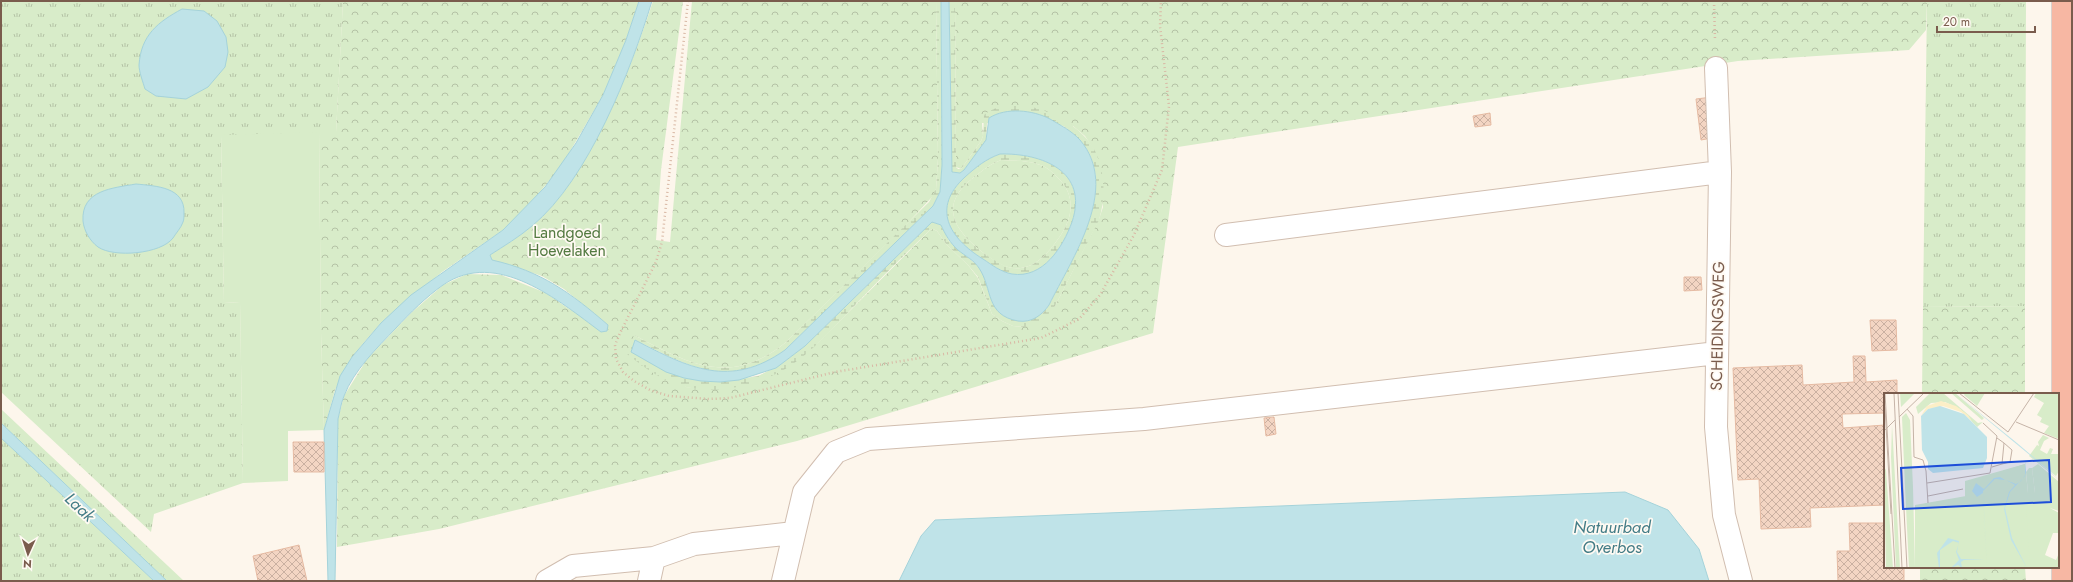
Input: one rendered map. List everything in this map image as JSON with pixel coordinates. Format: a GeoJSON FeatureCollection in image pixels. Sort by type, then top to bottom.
{"type":"FeatureCollection","features":[{"type":"Feature","properties":{"kind":"highway"},"geometry":{"type":"LineString","coordinates":[[2063,1],[2063,581]]}},
{"type":"Feature","properties":{"kind":"lane","name":"SCHEIDINGSWEG"},"geometry":{"type":"LineString","coordinates":[[1716,68],[1720,172],[1716,428],[1724,515],[1741,581]]}},
{"type":"Feature","properties":{"kind":"lane"},"geometry":{"type":"LineString","coordinates":[[1226,235],[1720,172]]}},
{"type":"Feature","properties":{"kind":"lane"},"geometry":{"type":"LineString","coordinates":[[784,581],[804,492],[836,452],[868,439],[1144,419],[1717,353]]}},
{"type":"Feature","properties":{"kind":"lane"},"geometry":{"type":"LineString","coordinates":[[547,581],[573,566],[654,558],[694,544],[794,532]]}},
{"type":"Feature","properties":{"kind":"lane"},"geometry":{"type":"LineString","coordinates":[[649,581],[654,558]]}},
{"type":"Feature","properties":{"kind":"path"},"geometry":{"type":"LineString","coordinates":[[688,1],[662,242],[656,262],[615,345],[616,359],[623,372],[634,381],[650,390],[669,396],[709,399],[730,398],[842,371],[1041,338],[1079,319],[1100,295],[1134,235],[1162,170],[1169,106],[1160,26],[1161,1]]}},
{"type":"Feature","properties":{"kind":"path"},"geometry":{"type":"LineString","coordinates":[[1714,1],[1716,68]]}},
{"type":"Feature","properties":{"kind":"green space"},"geometry":{"type":"Polygon","coordinates":[[[1,1],[343,1],[336,133],[221,136],[224,302],[240,303],[243,483],[154,514],[151,532],[1,392],[1,1]]]}},
{"type":"Feature","properties":{"kind":"green space"},"geometry":{"type":"Polygon","coordinates":[[[343,1],[639,1],[626,40],[603,95],[562,165],[526,209],[503,230],[442,272],[381,323],[352,357],[335,390],[324,430],[321,333],[319,132],[336,132],[343,1]]]}},
{"type":"Feature","properties":{"kind":"green space","name":"Landgoed Hoevelaken"},"geometry":{"type":"Polygon","coordinates":[[[653,1],[683,1],[661,170],[656,240],[670,242],[692,1],[936,1],[938,159],[936,189],[933,196],[905,226],[785,343],[765,356],[746,364],[728,367],[710,366],[691,362],[673,355],[634,335],[686,387],[705,389],[743,385],[818,343],[930,230],[933,229],[937,231],[947,245],[968,265],[978,278],[992,314],[1002,321],[1013,326],[1024,327],[1055,306],[1099,219],[1103,207],[1094,150],[1085,136],[1073,126],[982,123],[983,136],[981,141],[961,169],[956,167],[955,1],[1927,1],[1926,30],[1909,50],[1738,61],[1178,147],[1153,333],[797,441],[439,529],[337,547],[338,419],[344,396],[367,359],[411,313],[443,285],[467,274],[501,275],[546,293],[569,309],[608,325],[564,289],[542,276],[492,260],[490,255],[517,238],[532,226],[552,206],[571,181],[589,153],[620,90],[653,1]]]}},
{"type":"Feature","properties":{"kind":"green space"},"geometry":{"type":"Polygon","coordinates":[[[936,1],[941,1],[942,165],[940,192],[933,206],[785,350],[765,362],[746,369],[728,371],[710,370],[692,366],[674,359],[636,340],[684,378],[720,382],[758,376],[776,368],[805,346],[932,222],[941,225],[949,241],[978,266],[983,274],[992,302],[997,310],[1042,314],[1049,305],[1081,242],[1090,218],[1095,195],[1095,173],[1088,152],[1073,134],[1057,122],[1042,117],[987,123],[986,140],[964,170],[960,173],[952,172],[949,1],[955,1],[956,167],[961,169],[981,141],[983,136],[984,115],[997,108],[1012,105],[1029,106],[1061,118],[1087,139],[1095,151],[1101,167],[1103,176],[1103,202],[1099,220],[1055,306],[1046,317],[1035,324],[1024,327],[1013,326],[992,314],[978,277],[947,245],[937,231],[933,229],[930,230],[903,256],[809,351],[800,359],[777,374],[746,385],[714,390],[698,389],[682,386],[668,381],[627,354],[634,335],[673,355],[691,362],[710,366],[728,367],[746,364],[765,356],[785,343],[929,202],[936,189],[938,159],[936,1]]]}},
{"type":"Feature","properties":{"kind":"green space"},"geometry":{"type":"Polygon","coordinates":[[[1927,1],[2026,1],[2025,306],[1923,307],[1927,1]]]}},
{"type":"Feature","properties":{"kind":"green space"},"geometry":{"type":"Polygon","coordinates":[[[319,132],[321,333],[324,430],[288,431],[288,481],[243,483],[240,303],[224,302],[221,135],[319,132]]]}},
{"type":"Feature","properties":{"kind":"green space"},"geometry":{"type":"Polygon","coordinates":[[[1000,154],[1016,155],[1031,157],[1046,162],[1058,168],[1068,178],[1074,190],[1076,204],[1068,232],[1057,251],[1050,259],[1033,272],[1012,274],[997,268],[971,251],[961,242],[953,232],[948,222],[947,211],[949,200],[955,189],[973,170],[1000,154]],[[1001,160],[973,178],[962,188],[955,198],[953,208],[954,218],[965,236],[985,254],[1011,268],[1027,267],[1042,258],[1058,239],[1070,215],[1070,199],[1068,191],[1063,184],[1046,167],[1028,162],[1001,160]]]}},
{"type":"Feature","properties":{"kind":"green space"},"geometry":{"type":"Polygon","coordinates":[[[1001,160],[1028,162],[1046,167],[1063,184],[1068,191],[1070,199],[1070,215],[1058,239],[1042,258],[1027,267],[1006,267],[985,254],[965,236],[954,218],[953,208],[955,198],[962,188],[983,170],[1001,160]]]}},
{"type":"Feature","properties":{"kind":"green space"},"geometry":{"type":"Polygon","coordinates":[[[2025,306],[2025,393],[1922,393],[1923,307],[2025,306]]]}},
{"type":"Feature","properties":{"kind":"green space"},"geometry":{"type":"Polygon","coordinates":[[[1,409],[184,581],[167,581],[1,423],[1,409]]]}},
{"type":"Feature","properties":{"kind":"green space"},"geometry":{"type":"Polygon","coordinates":[[[1,438],[154,581],[1,581],[1,438]]]}},
{"type":"Feature","properties":{"kind":"green space"},"geometry":{"type":"Polygon","coordinates":[[[1920,568],[2025,568],[2026,581],[1920,581],[1920,568]]]}},
{"type":"Feature","properties":{"kind":"water"},"geometry":{"type":"Polygon","coordinates":[[[639,1],[652,1],[632,59],[606,122],[572,181],[553,206],[532,226],[490,255],[492,260],[526,270],[568,293],[608,325],[607,331],[601,332],[547,294],[506,275],[485,272],[464,275],[443,285],[424,300],[381,343],[360,368],[348,386],[343,399],[338,419],[335,581],[328,581],[324,430],[340,376],[352,357],[381,323],[411,295],[503,230],[545,187],[576,143],[603,95],[626,40],[639,1]]]}},
{"type":"Feature","properties":{"kind":"water"},"geometry":{"type":"Polygon","coordinates":[[[941,1],[949,1],[952,172],[960,173],[964,170],[986,140],[989,118],[1003,112],[1011,111],[1028,112],[1043,116],[1062,126],[1080,140],[1091,159],[1096,179],[1094,201],[1088,223],[1080,245],[1049,305],[1036,318],[1028,321],[1018,321],[1007,318],[1000,313],[991,300],[983,276],[977,265],[958,250],[946,235],[941,225],[932,222],[805,346],[776,368],[739,380],[720,382],[701,381],[684,378],[666,372],[631,352],[635,340],[673,359],[692,366],[710,370],[728,371],[746,369],[765,362],[785,350],[933,206],[940,192],[942,165],[941,1]],[[1000,154],[973,170],[955,189],[949,200],[947,211],[948,222],[953,232],[971,251],[1004,272],[1023,274],[1033,272],[1042,266],[1057,251],[1068,232],[1076,204],[1074,190],[1068,178],[1058,168],[1031,157],[1000,154]]]}},
{"type":"Feature","properties":{"kind":"water"},"geometry":{"type":"Polygon","coordinates":[[[182,9],[204,11],[217,21],[226,37],[228,52],[225,67],[208,87],[186,99],[156,96],[145,89],[139,68],[140,55],[143,45],[152,31],[165,19],[182,9]]]}},
{"type":"Feature","properties":{"kind":"water"},"geometry":{"type":"Polygon","coordinates":[[[136,184],[160,187],[175,193],[183,204],[184,220],[181,226],[173,238],[167,243],[148,251],[126,253],[105,250],[98,247],[88,236],[83,221],[87,203],[100,192],[136,184]]]}},
{"type":"Feature","properties":{"kind":"water","name":"Laak"},"geometry":{"type":"Polygon","coordinates":[[[1,423],[167,581],[154,581],[1,438],[1,423]]]}},
{"type":"Feature","properties":{"kind":"water","name":"Natuurbad Overbos"},"geometry":{"type":"Polygon","coordinates":[[[1625,492],[1668,510],[1699,549],[1709,581],[899,581],[921,536],[935,520],[1625,492]]]}},
{"type":"Feature","properties":{"kind":"building"},"geometry":{"type":"Polygon","coordinates":[[[1712,97],[1717,137],[1701,140],[1696,99],[1712,97]]]}},
{"type":"Feature","properties":{"kind":"building"},"geometry":{"type":"Polygon","coordinates":[[[1490,113],[1491,125],[1475,127],[1473,116],[1490,113]]]}},
{"type":"Feature","properties":{"kind":"building"},"geometry":{"type":"Polygon","coordinates":[[[1684,277],[1701,277],[1702,290],[1684,291],[1684,277]]]}},
{"type":"Feature","properties":{"kind":"building"},"geometry":{"type":"Polygon","coordinates":[[[1870,320],[1896,320],[1897,350],[1872,351],[1870,320]]]}},
{"type":"Feature","properties":{"kind":"building"},"geometry":{"type":"Polygon","coordinates":[[[1853,356],[1865,356],[1866,382],[1897,380],[1897,393],[1884,393],[1884,413],[1842,414],[1843,428],[1884,425],[1884,505],[1810,508],[1811,527],[1761,529],[1759,479],[1738,480],[1733,368],[1802,365],[1803,385],[1854,382],[1853,356]]]}},
{"type":"Feature","properties":{"kind":"building"},"geometry":{"type":"Polygon","coordinates":[[[1274,417],[1276,434],[1266,436],[1264,418],[1274,417]]]}},
{"type":"Feature","properties":{"kind":"building"},"geometry":{"type":"Polygon","coordinates":[[[293,442],[324,442],[324,472],[294,472],[293,442]]]}},
{"type":"Feature","properties":{"kind":"building"},"geometry":{"type":"Polygon","coordinates":[[[1849,523],[1884,523],[1884,568],[1904,568],[1904,581],[1838,581],[1837,551],[1850,551],[1849,523]]]}},
{"type":"Feature","properties":{"kind":"building"},"geometry":{"type":"Polygon","coordinates":[[[299,545],[307,581],[258,581],[253,556],[299,545]]]}}]}
